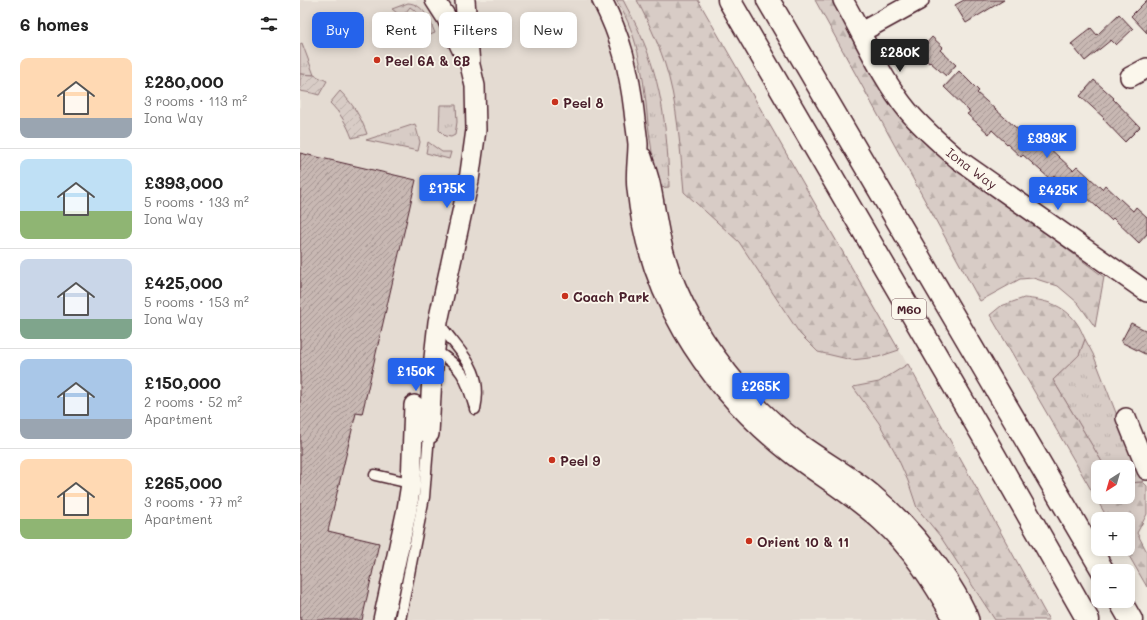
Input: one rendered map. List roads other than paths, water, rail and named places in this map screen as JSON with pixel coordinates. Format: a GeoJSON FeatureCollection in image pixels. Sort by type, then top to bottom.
{"type":"FeatureCollection","features":[{"type":"Feature","properties":{"kind":"highway","name":"M60"},"geometry":{"type":"LineString","coordinates":[[729,0],[989,446],[1086,616]]}},
{"type":"Feature","properties":{"kind":"highway","name":"M60"},"geometry":{"type":"LineString","coordinates":[[768,0],[1099,564]]}},
{"type":"Feature","properties":{"kind":"highway"},"geometry":{"type":"LineString","coordinates":[[1124,608],[1131,620]]}},
{"type":"Feature","properties":{"kind":"street"},"geometry":{"type":"LineString","coordinates":[[435,0],[446,17],[470,65]]}},
{"type":"Feature","properties":{"kind":"street"},"geometry":{"type":"LineString","coordinates":[[429,434],[438,322],[473,158],[477,121],[475,86],[470,65],[465,0]]}},
{"type":"Feature","properties":{"kind":"street"},"geometry":{"type":"LineString","coordinates":[[602,0],[614,22],[623,49],[631,90],[638,143],[650,184],[662,248],[671,276],[696,326],[718,359],[742,390],[780,428],[871,493],[911,531],[949,582],[969,620]]}},
{"type":"Feature","properties":{"kind":"street","name":"Iona Way"},"geometry":{"type":"LineString","coordinates":[[843,0],[884,77],[908,111],[932,136],[959,160],[1147,292]]}},
{"type":"Feature","properties":{"kind":"street"},"geometry":{"type":"LineString","coordinates":[[861,32],[919,0]]}},
{"type":"Feature","properties":{"kind":"street"},"geometry":{"type":"LineString","coordinates":[[1130,77],[1147,68]]}},
{"type":"Feature","properties":{"kind":"street"},"geometry":{"type":"LineString","coordinates":[[638,143],[636,186],[642,225],[649,253],[670,307],[683,332],[698,355],[733,399],[756,424],[793,455],[861,504],[899,539],[917,560],[954,620]]}},
{"type":"Feature","properties":{"kind":"street"},"geometry":{"type":"LineString","coordinates":[[383,620],[404,523],[418,485],[414,405]]}},
{"type":"Feature","properties":{"kind":"street"},"geometry":{"type":"LineString","coordinates":[[1126,418],[1147,470]]}},
{"type":"Feature","properties":{"kind":"lane"},"geometry":{"type":"LineString","coordinates":[[435,351],[445,357],[460,370],[466,379],[475,409],[478,392],[472,367],[467,358],[438,322]]}},
{"type":"Feature","properties":{"kind":"lane"},"geometry":{"type":"LineString","coordinates":[[400,620],[418,485],[429,434]]}},
{"type":"Feature","properties":{"kind":"lane"},"geometry":{"type":"LineString","coordinates":[[374,475],[418,485]]}},
{"type":"Feature","properties":{"kind":"place","name":"Peel 6A & 6B"},"geometry":{"type":"Point","coordinates":[377,60]}},
{"type":"Feature","properties":{"kind":"place","name":"Peel 8"},"geometry":{"type":"Point","coordinates":[555,102]}},
{"type":"Feature","properties":{"kind":"place","name":"Coach Park"},"geometry":{"type":"Point","coordinates":[565,296]}},
{"type":"Feature","properties":{"kind":"place","name":"Peel 9"},"geometry":{"type":"Point","coordinates":[552,460]}},
{"type":"Feature","properties":{"kind":"place","name":"Orient 10 & 11"},"geometry":{"type":"Point","coordinates":[749,541]}}]}
